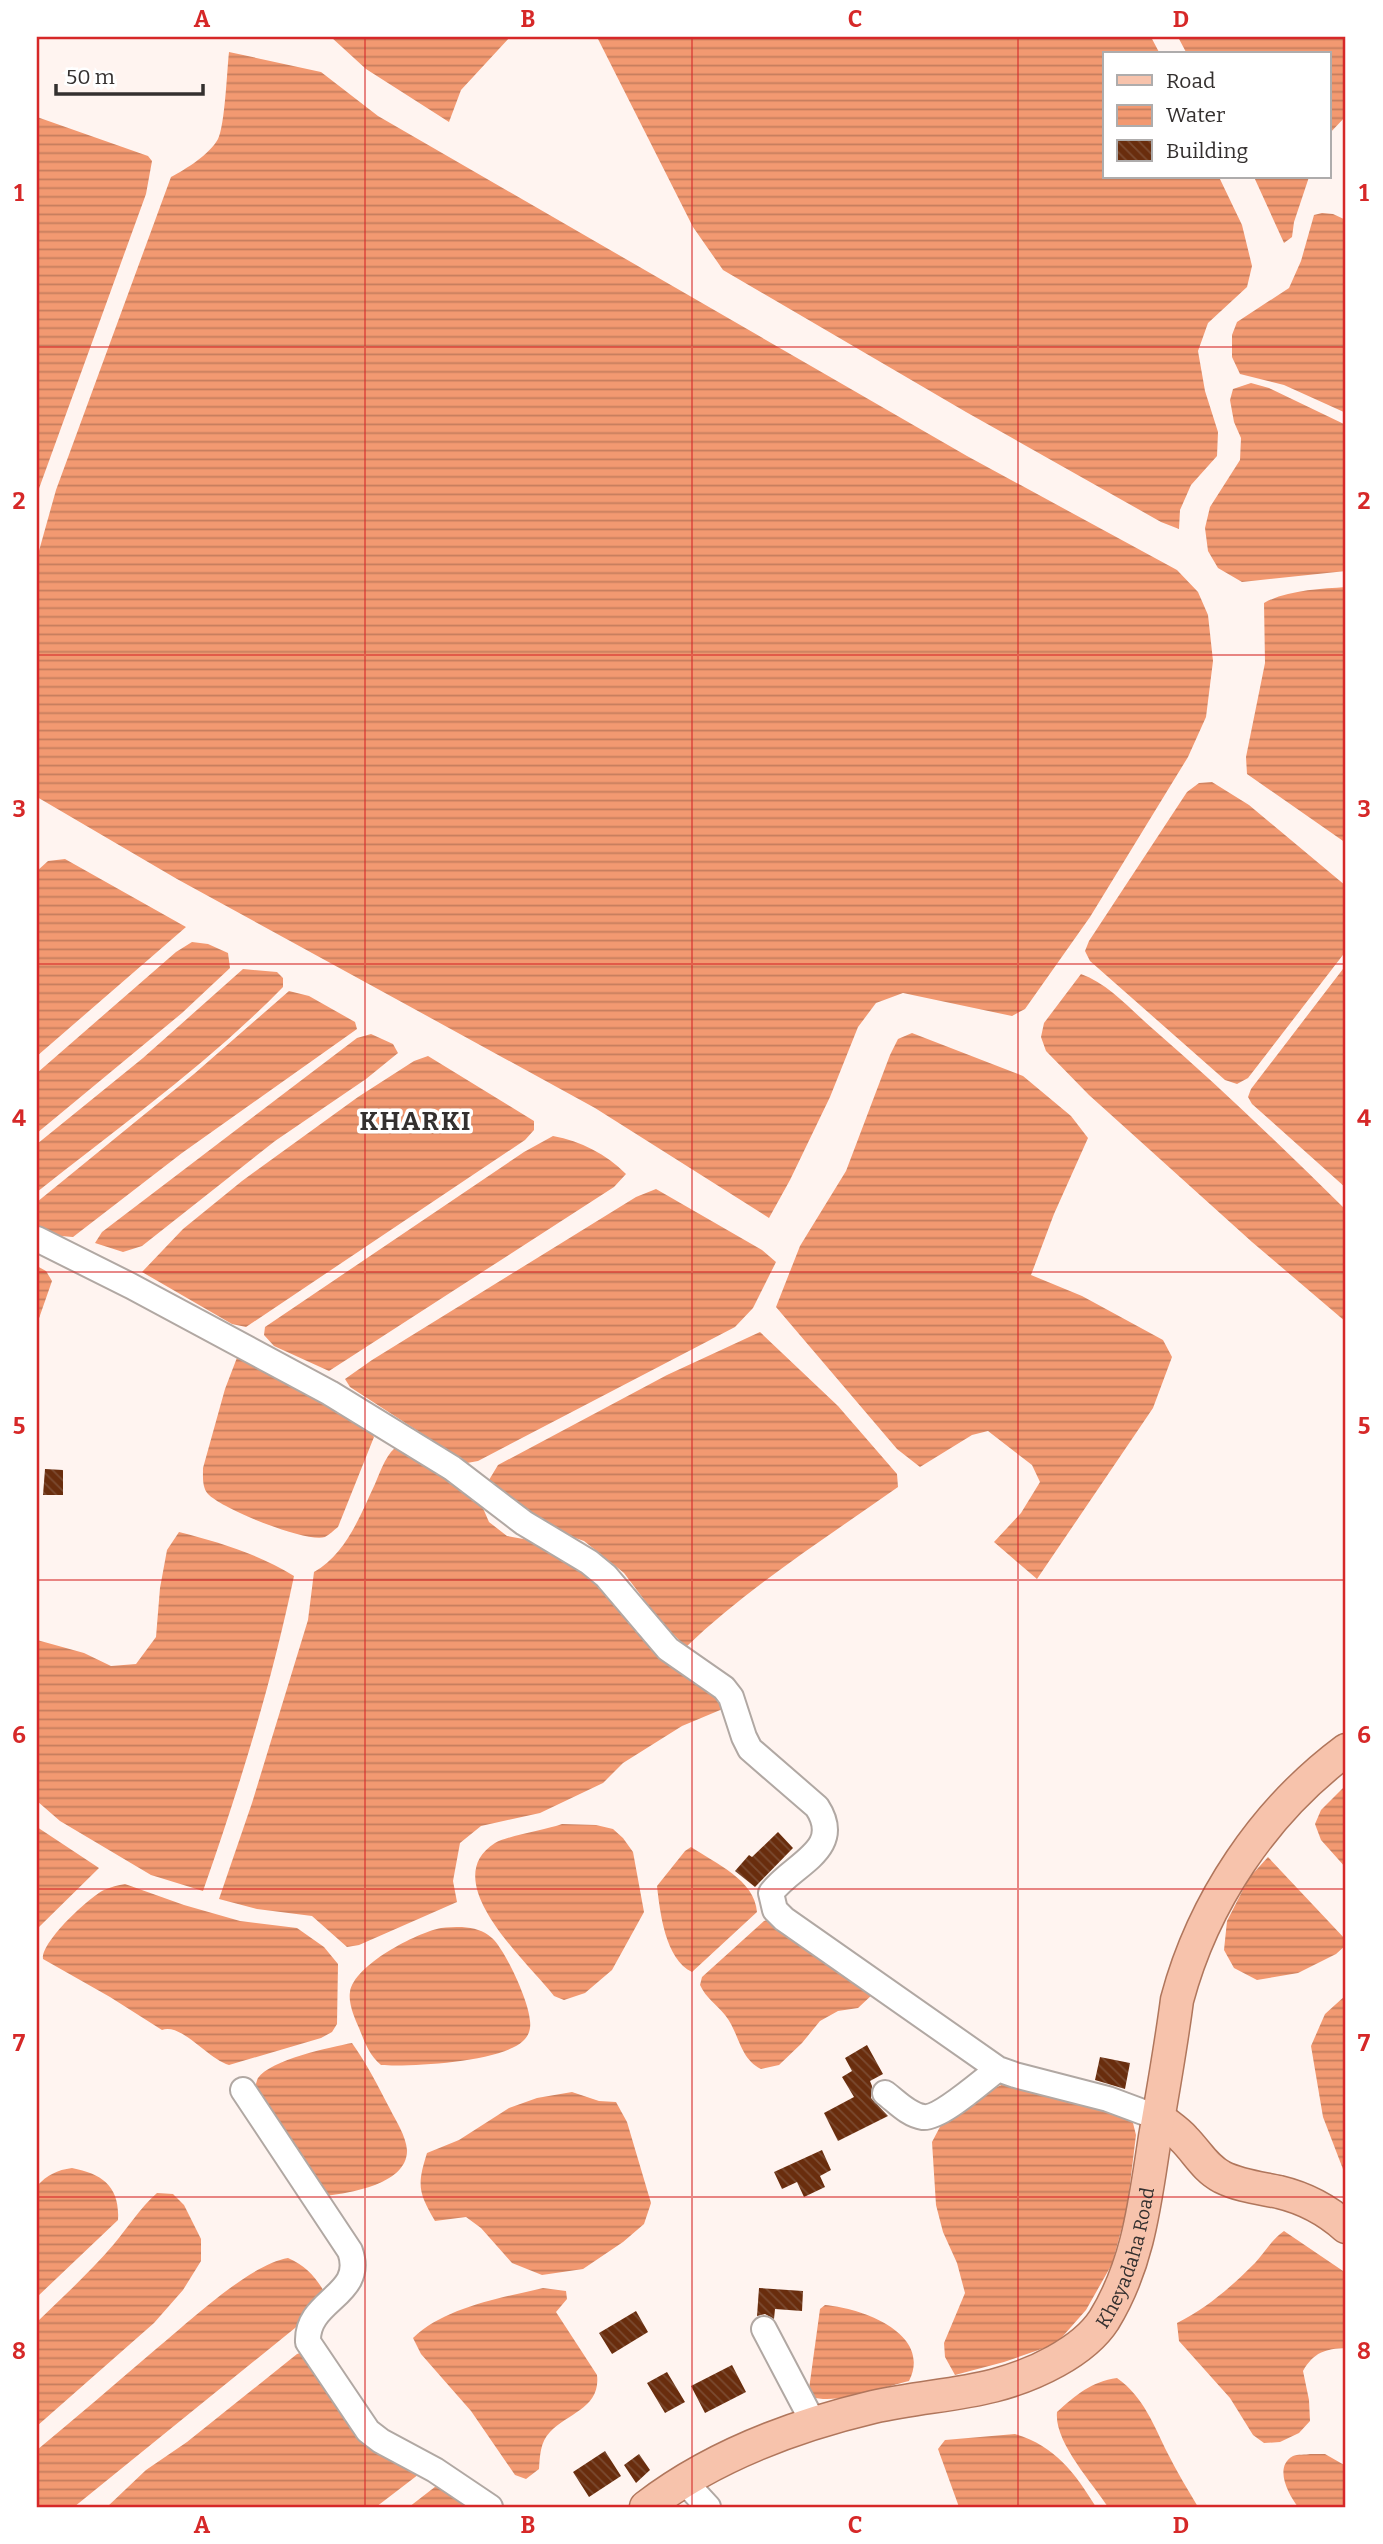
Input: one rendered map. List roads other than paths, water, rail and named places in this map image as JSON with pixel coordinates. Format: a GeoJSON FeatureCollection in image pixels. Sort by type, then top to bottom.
{"type":"FeatureCollection","features":[{"type":"Feature","properties":{"kind":"main road","name":"Kheyadaha Road"},"geometry":{"type":"LineString","coordinates":[[646,2507],[720,2461],[791,2431],[873,2407],[988,2389],[1033,2372],[1076,2349],[1104,2321],[1141,2231],[1177,2000],[1186,1965],[1211,1911],[1241,1859],[1284,1807],[1327,1764],[1346,1750]]}},
{"type":"Feature","properties":{"kind":"main road"},"geometry":{"type":"LineString","coordinates":[[1159,2118],[1184,2139],[1200,2161],[1220,2176],[1308,2202],[1346,2227]]}},
{"type":"Feature","properties":{"kind":"street"},"geometry":{"type":"LineString","coordinates":[[37,1239],[131,1286],[330,1393],[452,1468],[524,1523],[589,1562],[606,1576],[668,1649],[724,1688],[731,1697],[750,1749],[817,1807],[824,1818],[827,1830],[815,1853],[776,1885],[771,1893],[775,1910],[998,2069],[1108,2099],[1159,2118]]}},
{"type":"Feature","properties":{"kind":"street"},"geometry":{"type":"LineString","coordinates":[[884,2093],[910,2112],[929,2117],[943,2110],[998,2069]]}},
{"type":"Feature","properties":{"kind":"street"},"geometry":{"type":"LineString","coordinates":[[243,2090],[350,2251],[355,2264],[350,2279],[314,2318],[308,2329],[308,2342],[368,2431],[381,2441],[435,2470],[490,2507]]}},
{"type":"Feature","properties":{"kind":"street"},"geometry":{"type":"LineString","coordinates":[[764,2329],[814,2424]]}},
{"type":"Feature","properties":{"kind":"street"},"geometry":{"type":"LineString","coordinates":[[684,2481],[708,2507]]}},
{"type":"Feature","properties":{"kind":"water"},"geometry":{"type":"Polygon","coordinates":[[[331,37],[510,37],[461,90],[449,122],[366,69],[331,37]]]}},
{"type":"Feature","properties":{"kind":"water"},"geometry":{"type":"Polygon","coordinates":[[[597,37],[1151,37],[1159,52],[1103,52],[1103,178],[1219,178],[1242,225],[1252,266],[1247,287],[1208,323],[1198,351],[1205,391],[1218,432],[1217,456],[1191,485],[1180,510],[1179,529],[1161,522],[966,412],[723,270],[693,227],[597,37]]]}},
{"type":"Feature","properties":{"kind":"water"},"geometry":{"type":"Polygon","coordinates":[[[1178,37],[1346,37],[1346,116],[1330,133],[1330,52],[1186,52],[1178,37]]]}},
{"type":"Feature","properties":{"kind":"water"},"geometry":{"type":"Polygon","coordinates":[[[229,52],[321,72],[378,116],[967,456],[1177,570],[1198,592],[1208,615],[1213,661],[1206,717],[1188,757],[1090,917],[1025,1009],[1012,1016],[903,993],[876,1003],[858,1027],[830,1097],[769,1218],[595,1108],[177,879],[37,797],[37,558],[56,490],[171,177],[203,156],[218,139],[224,110],[229,52]]]}},
{"type":"Feature","properties":{"kind":"water"},"geometry":{"type":"Polygon","coordinates":[[[37,117],[148,156],[152,161],[146,194],[37,494],[37,117]]]}},
{"type":"Feature","properties":{"kind":"water"},"geometry":{"type":"Polygon","coordinates":[[[1254,178],[1309,178],[1294,222],[1292,237],[1284,243],[1254,178]]]}},
{"type":"Feature","properties":{"kind":"water"},"geometry":{"type":"Polygon","coordinates":[[[1333,214],[1346,220],[1346,413],[1284,385],[1240,374],[1232,357],[1232,335],[1237,322],[1289,288],[1301,261],[1314,215],[1333,214]]]}},
{"type":"Feature","properties":{"kind":"water"},"geometry":{"type":"Polygon","coordinates":[[[1251,383],[1269,388],[1346,425],[1346,571],[1242,582],[1218,568],[1208,551],[1205,528],[1210,507],[1240,460],[1241,438],[1234,422],[1230,400],[1233,389],[1251,383]]]}},
{"type":"Feature","properties":{"kind":"water"},"geometry":{"type":"Polygon","coordinates":[[[1346,587],[1346,843],[1247,774],[1246,757],[1265,663],[1264,603],[1293,593],[1346,587]]]}},
{"type":"Feature","properties":{"kind":"water"},"geometry":{"type":"Polygon","coordinates":[[[1212,782],[1249,805],[1346,886],[1346,951],[1248,1078],[1237,1084],[1225,1080],[1090,961],[1085,951],[1187,792],[1199,783],[1212,782]]]}},
{"type":"Feature","properties":{"kind":"water"},"geometry":{"type":"Polygon","coordinates":[[[65,859],[186,927],[37,1056],[37,871],[48,861],[65,859]]]}},
{"type":"Feature","properties":{"kind":"water"},"geometry":{"type":"Polygon","coordinates":[[[192,942],[208,944],[228,953],[230,968],[182,1013],[37,1133],[37,1073],[176,952],[192,942]]]}},
{"type":"Feature","properties":{"kind":"water"},"geometry":{"type":"Polygon","coordinates":[[[1346,965],[1346,1188],[1252,1104],[1248,1097],[1251,1089],[1346,965]]]}},
{"type":"Feature","properties":{"kind":"water"},"geometry":{"type":"Polygon","coordinates":[[[243,969],[277,972],[283,978],[283,987],[195,1068],[37,1192],[37,1144],[143,1058],[243,969]]]}},
{"type":"Feature","properties":{"kind":"water"},"geometry":{"type":"Polygon","coordinates":[[[1081,974],[1120,998],[1227,1095],[1346,1210],[1346,1322],[1252,1242],[1089,1095],[1046,1051],[1041,1037],[1044,1023],[1081,974]]]}},
{"type":"Feature","properties":{"kind":"water"},"geometry":{"type":"Polygon","coordinates":[[[289,991],[309,996],[355,1022],[357,1029],[182,1153],[73,1237],[50,1235],[37,1230],[37,1202],[194,1074],[289,991]]]}},
{"type":"Feature","properties":{"kind":"water"},"geometry":{"type":"Polygon","coordinates":[[[912,1033],[1023,1076],[1071,1116],[1088,1138],[1054,1214],[1031,1275],[1082,1296],[1163,1340],[1172,1357],[1153,1408],[1037,1579],[994,1542],[1021,1513],[1040,1482],[1032,1465],[988,1431],[972,1435],[920,1467],[897,1449],[776,1307],[800,1246],[846,1171],[890,1055],[898,1039],[912,1033]]]}},
{"type":"Feature","properties":{"kind":"water"},"geometry":{"type":"Polygon","coordinates":[[[371,1034],[393,1044],[398,1053],[366,1079],[275,1141],[142,1246],[123,1252],[95,1243],[102,1232],[357,1038],[371,1034]]]}},
{"type":"Feature","properties":{"kind":"water"},"geometry":{"type":"Polygon","coordinates":[[[428,1056],[534,1121],[534,1130],[525,1140],[246,1327],[232,1324],[142,1272],[183,1229],[242,1181],[358,1097],[414,1061],[428,1056]]]}},
{"type":"Feature","properties":{"kind":"water"},"geometry":{"type":"Polygon","coordinates":[[[553,1136],[593,1149],[626,1174],[614,1187],[329,1371],[274,1346],[264,1335],[265,1327],[524,1152],[553,1136]]]}},
{"type":"Feature","properties":{"kind":"water"},"geometry":{"type":"Polygon","coordinates":[[[656,1189],[762,1250],[776,1262],[753,1308],[735,1327],[478,1461],[467,1463],[350,1387],[345,1379],[372,1360],[636,1197],[656,1189]]]}},
{"type":"Feature","properties":{"kind":"water"},"geometry":{"type":"Polygon","coordinates":[[[37,1266],[46,1271],[52,1281],[37,1324],[37,1266]]]}},
{"type":"Feature","properties":{"kind":"water"},"geometry":{"type":"Polygon","coordinates":[[[760,1332],[838,1406],[897,1474],[898,1487],[736,1603],[686,1647],[660,1621],[624,1573],[584,1541],[552,1530],[507,1499],[489,1480],[498,1465],[667,1375],[760,1332]]]}},
{"type":"Feature","properties":{"kind":"water"},"geometry":{"type":"Polygon","coordinates":[[[238,1355],[366,1426],[374,1437],[338,1527],[325,1537],[283,1530],[230,1508],[206,1491],[203,1468],[225,1389],[238,1355]]]}},
{"type":"Feature","properties":{"kind":"water"},"geometry":{"type":"Polygon","coordinates":[[[400,1444],[476,1492],[489,1522],[507,1536],[540,1542],[587,1569],[722,1693],[725,1708],[682,1726],[623,1763],[603,1783],[540,1813],[481,1826],[460,1843],[453,1881],[457,1902],[359,1945],[347,1947],[312,1916],[257,1909],[219,1899],[252,1803],[308,1620],[314,1572],[343,1545],[358,1521],[385,1461],[400,1444]]]}},
{"type":"Feature","properties":{"kind":"water"},"geometry":{"type":"Polygon","coordinates":[[[179,1532],[238,1550],[294,1576],[254,1735],[203,1891],[151,1875],[60,1821],[37,1801],[37,1640],[84,1653],[111,1666],[136,1664],[156,1637],[160,1588],[167,1550],[179,1532]]]}},
{"type":"Feature","properties":{"kind":"water"},"geometry":{"type":"Polygon","coordinates":[[[1346,1785],[1346,1868],[1321,1840],[1315,1824],[1321,1810],[1346,1785]]]}},
{"type":"Feature","properties":{"kind":"water"},"geometry":{"type":"Polygon","coordinates":[[[562,1824],[596,1825],[613,1829],[623,1838],[633,1852],[644,1912],[612,1970],[585,1993],[564,2000],[554,1996],[508,1943],[480,1899],[475,1878],[479,1859],[495,1843],[562,1824]]]}},
{"type":"Feature","properties":{"kind":"water"},"geometry":{"type":"Polygon","coordinates":[[[37,1827],[99,1868],[37,1929],[37,1827]]]}},
{"type":"Feature","properties":{"kind":"water"},"geometry":{"type":"Polygon","coordinates":[[[691,1847],[742,1882],[755,1901],[757,1912],[692,1972],[683,1966],[670,1946],[662,1921],[657,1886],[691,1847]]]}},
{"type":"Feature","properties":{"kind":"water"},"geometry":{"type":"Polygon","coordinates":[[[1268,1857],[1346,1940],[1346,1945],[1336,1954],[1298,1973],[1257,1980],[1234,1968],[1224,1950],[1227,1921],[1249,1878],[1268,1857]]]}},
{"type":"Feature","properties":{"kind":"water"},"geometry":{"type":"Polygon","coordinates":[[[125,1884],[240,1921],[297,1928],[324,1947],[338,1964],[337,2024],[332,2032],[321,2038],[229,2065],[186,2036],[170,2029],[162,2030],[43,1959],[49,1942],[77,1911],[104,1890],[125,1884]]]}},
{"type":"Feature","properties":{"kind":"water"},"geometry":{"type":"Polygon","coordinates":[[[773,1918],[874,1993],[858,2008],[838,2011],[820,2021],[779,2065],[761,2069],[748,2059],[730,2022],[700,1985],[702,1977],[764,1921],[773,1918]]]}},
{"type":"Feature","properties":{"kind":"water"},"geometry":{"type":"Polygon","coordinates":[[[462,1927],[485,1933],[504,1954],[529,2013],[527,2037],[512,2048],[477,2058],[434,2064],[381,2065],[368,2048],[352,2011],[350,1992],[354,1982],[374,1961],[402,1943],[441,1928],[462,1927]]]}},
{"type":"Feature","properties":{"kind":"water"},"geometry":{"type":"Polygon","coordinates":[[[1346,1995],[1346,2177],[1323,2117],[1311,2046],[1325,2014],[1346,1995]]]}},
{"type":"Feature","properties":{"kind":"water"},"geometry":{"type":"Polygon","coordinates":[[[352,2043],[403,2134],[407,2150],[405,2162],[397,2172],[373,2186],[318,2197],[274,2114],[255,2089],[258,2078],[275,2065],[302,2055],[352,2043]]]}},
{"type":"Feature","properties":{"kind":"water"},"geometry":{"type":"Polygon","coordinates":[[[1009,2081],[1126,2117],[1133,2123],[1136,2135],[1127,2209],[1112,2264],[1086,2310],[1056,2344],[955,2375],[945,2357],[944,2343],[965,2293],[936,2205],[932,2142],[942,2123],[956,2108],[1009,2081]]]}},
{"type":"Feature","properties":{"kind":"water"},"geometry":{"type":"Polygon","coordinates":[[[572,2092],[599,2101],[616,2102],[627,2122],[651,2203],[644,2224],[583,2269],[542,2275],[512,2263],[481,2228],[466,2217],[435,2221],[425,2203],[421,2188],[427,2153],[459,2140],[509,2108],[537,2098],[572,2092]]]}},
{"type":"Feature","properties":{"kind":"water"},"geometry":{"type":"Polygon","coordinates":[[[72,2168],[93,2174],[107,2184],[116,2199],[118,2220],[37,2297],[37,2186],[53,2174],[72,2168]]]}},
{"type":"Feature","properties":{"kind":"water"},"geometry":{"type":"Polygon","coordinates":[[[157,2193],[173,2194],[184,2205],[201,2239],[201,2261],[183,2290],[154,2323],[37,2426],[37,2322],[96,2264],[157,2193]]]}},
{"type":"Feature","properties":{"kind":"water"},"geometry":{"type":"Polygon","coordinates":[[[1284,2231],[1346,2273],[1346,2348],[1321,2353],[1311,2360],[1303,2371],[1310,2421],[1299,2433],[1280,2442],[1264,2443],[1253,2435],[1230,2398],[1179,2341],[1177,2323],[1228,2288],[1284,2231]]]}},
{"type":"Feature","properties":{"kind":"water"},"geometry":{"type":"Polygon","coordinates":[[[288,2258],[310,2272],[325,2293],[316,2311],[74,2507],[37,2507],[37,2450],[219,2296],[255,2272],[288,2258]]]}},
{"type":"Feature","properties":{"kind":"water"},"geometry":{"type":"Polygon","coordinates":[[[543,2288],[566,2291],[567,2299],[556,2312],[597,2375],[597,2386],[589,2403],[557,2425],[547,2436],[541,2449],[539,2469],[526,2479],[515,2475],[471,2411],[421,2354],[413,2338],[426,2327],[457,2311],[543,2288]]]}},
{"type":"Feature","properties":{"kind":"water"},"geometry":{"type":"Polygon","coordinates":[[[825,2305],[857,2311],[890,2326],[911,2349],[914,2364],[909,2381],[847,2397],[812,2397],[809,2389],[820,2309],[825,2305]]]}},
{"type":"Feature","properties":{"kind":"water"},"geometry":{"type":"Polygon","coordinates":[[[314,2348],[346,2414],[423,2471],[376,2507],[107,2507],[146,2470],[187,2442],[297,2354],[314,2348]]]}},
{"type":"Feature","properties":{"kind":"water"},"geometry":{"type":"Polygon","coordinates":[[[1117,2378],[1134,2394],[1147,2413],[1198,2507],[1108,2507],[1075,2461],[1061,2436],[1057,2412],[1099,2382],[1117,2378]]]}},
{"type":"Feature","properties":{"kind":"water"},"geometry":{"type":"Polygon","coordinates":[[[1015,2434],[1042,2446],[1063,2462],[1096,2507],[959,2507],[938,2449],[945,2440],[1015,2434]]]}},
{"type":"Feature","properties":{"kind":"water"},"geometry":{"type":"Polygon","coordinates":[[[1325,2454],[1346,2466],[1346,2507],[1298,2507],[1287,2488],[1283,2474],[1287,2461],[1297,2455],[1325,2454]]]}},
{"type":"Feature","properties":{"kind":"water"},"geometry":{"type":"Polygon","coordinates":[[[465,2476],[480,2488],[485,2507],[409,2507],[440,2483],[465,2476]]]}},
{"type":"Feature","properties":{"kind":"district","name":"KHARKI"},"geometry":{"type":"Point","coordinates":[416,1121]}}]}
